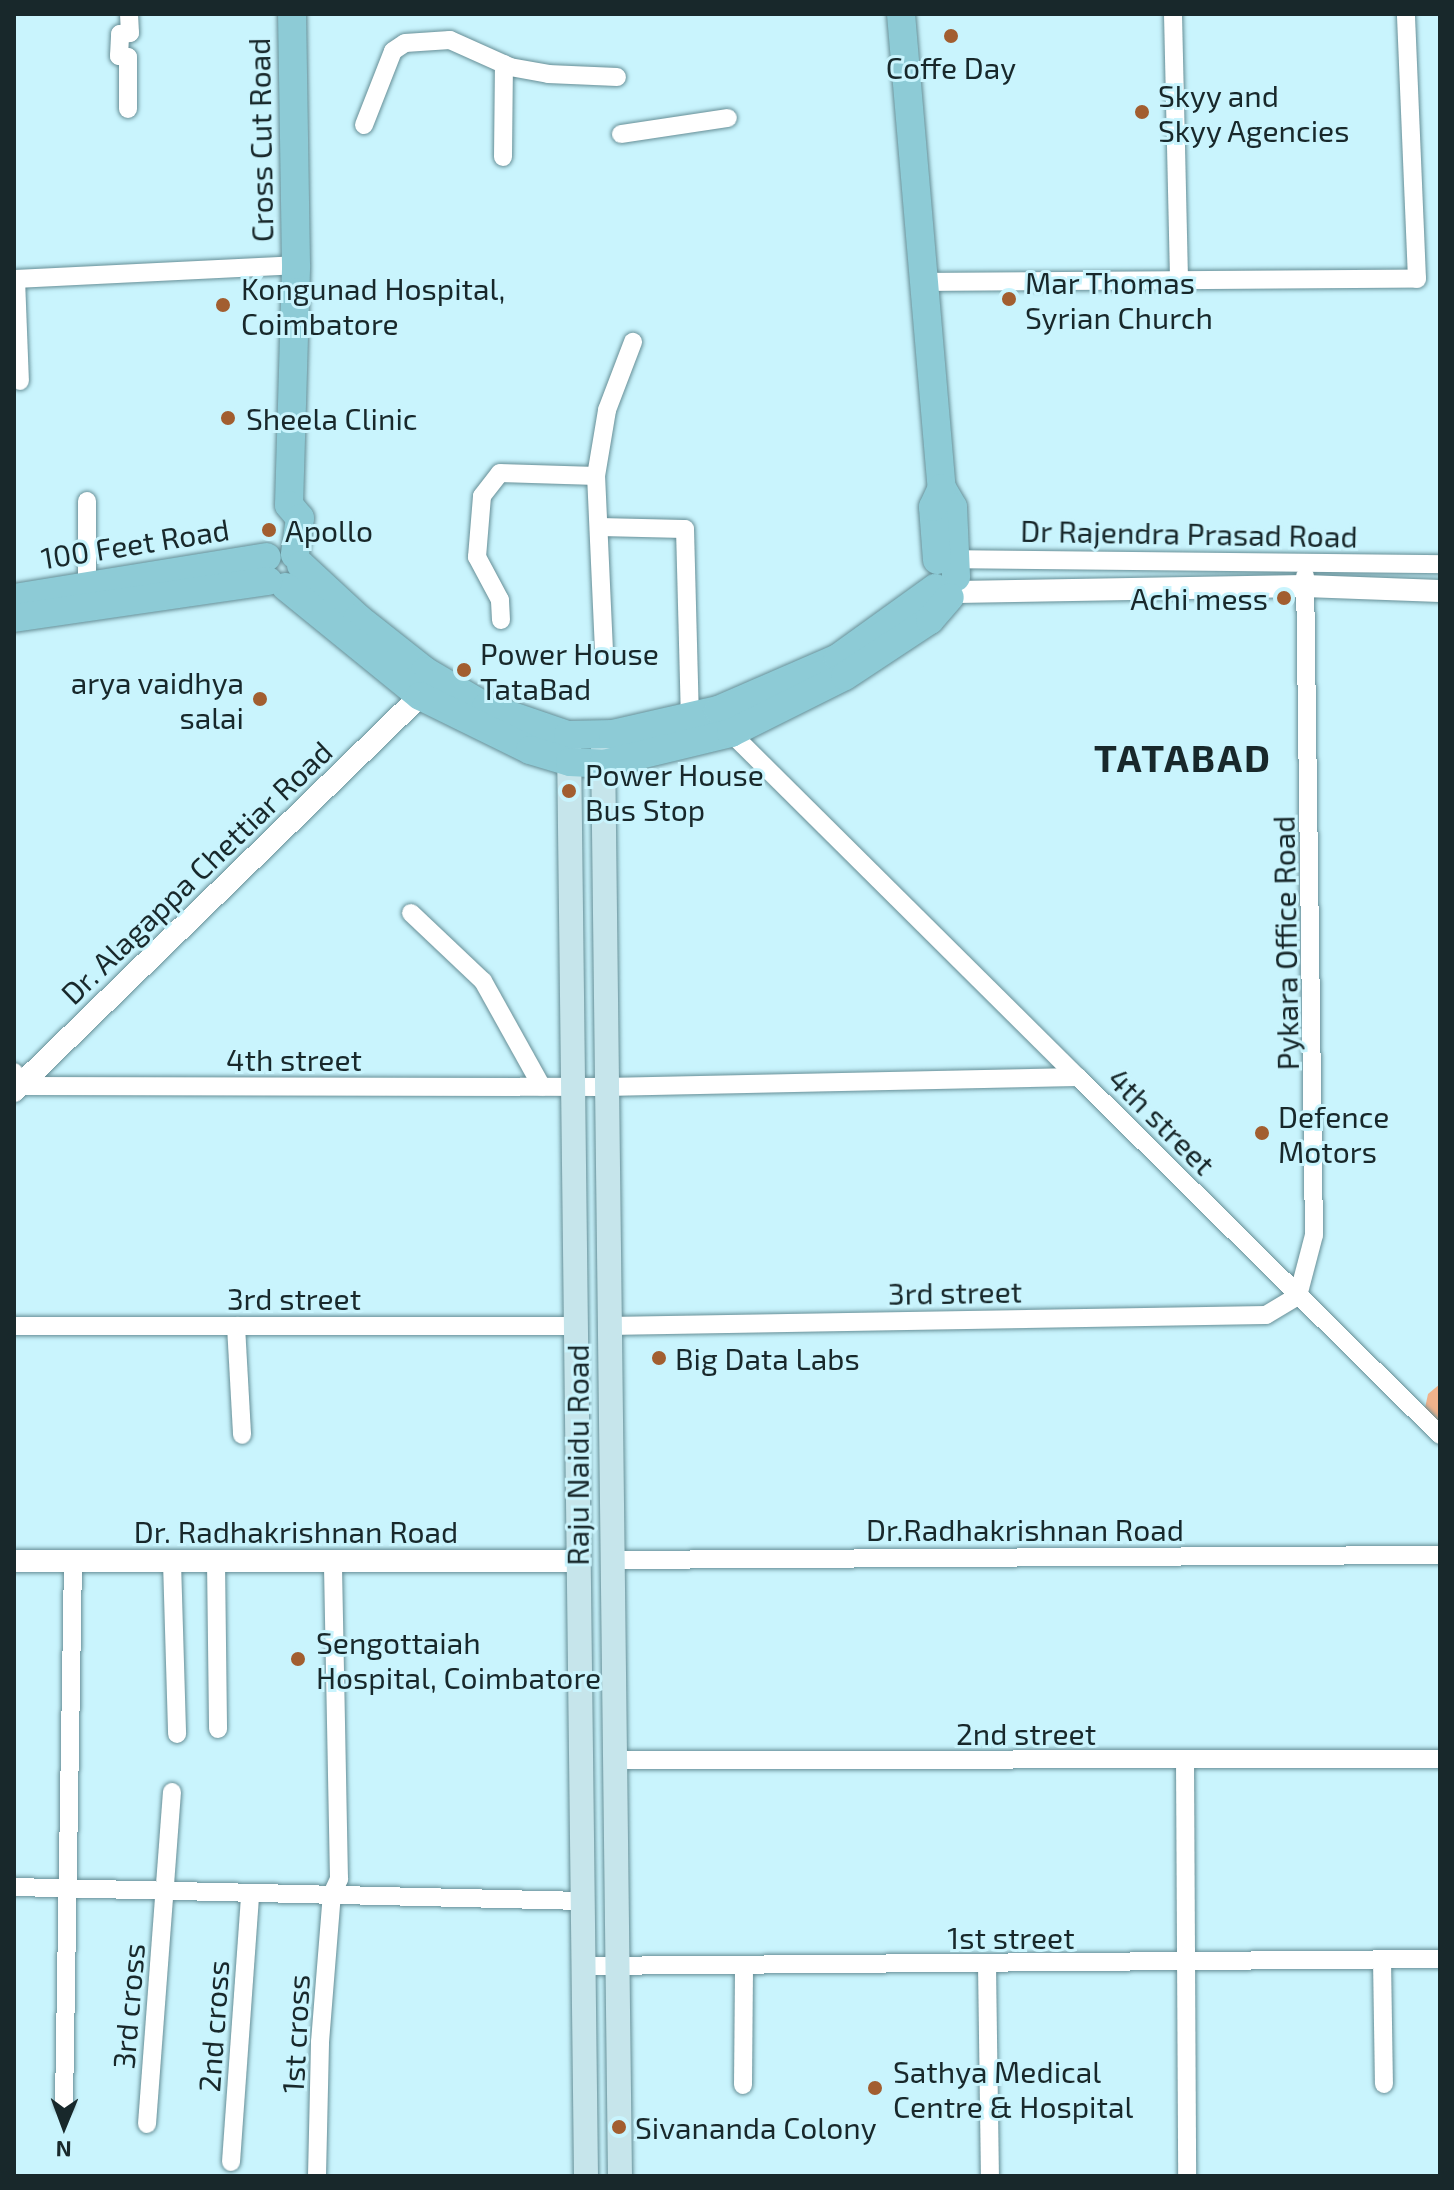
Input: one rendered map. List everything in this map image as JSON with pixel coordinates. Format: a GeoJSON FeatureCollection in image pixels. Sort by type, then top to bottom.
{"type":"FeatureCollection","features":[{"type":"Feature","properties":{"kind":"main road","name":"Cross Cut Road"},"geometry":{"type":"LineString","coordinates":[[283,566],[300,518],[289,505],[296,265],[292,14]]}},
{"type":"Feature","properties":{"kind":"main road"},"geometry":{"type":"LineString","coordinates":[[283,566],[425,671],[486,707],[603,764],[731,733],[845,676],[930,620],[948,578],[933,507],[942,488],[901,14]]}},
{"type":"Feature","properties":{"kind":"main road"},"geometry":{"type":"LineString","coordinates":[[283,566],[420,696],[530,750],[569,748],[602,734],[718,710],[838,658],[948,578]]}},
{"type":"Feature","properties":{"kind":"main road","name":"100 Feet Road"},"geometry":{"type":"LineString","coordinates":[[14,598],[87,586],[283,566]]}},
{"type":"Feature","properties":{"kind":"main road","name":"100 Feet Road"},"geometry":{"type":"LineString","coordinates":[[14,618],[283,566]]}},
{"type":"Feature","properties":{"kind":"main road","name":"Raju Naidu Road"},"geometry":{"type":"LineString","coordinates":[[602,734],[620,2176]]}},
{"type":"Feature","properties":{"kind":"main road","name":"Raju Naidu Road"},"geometry":{"type":"LineString","coordinates":[[569,748],[570,1087],[586,2176]]}},
{"type":"Feature","properties":{"kind":"street"},"geometry":{"type":"LineString","coordinates":[[128,109],[128,57],[119,56],[120,34],[130,33],[129,14]]}},
{"type":"Feature","properties":{"kind":"street"},"geometry":{"type":"LineString","coordinates":[[1173,14],[1179,280]]}},
{"type":"Feature","properties":{"kind":"street"},"geometry":{"type":"LineString","coordinates":[[926,282],[1417,279],[1406,14]]}},
{"type":"Feature","properties":{"kind":"street"},"geometry":{"type":"LineString","coordinates":[[364,125],[393,51],[405,43],[450,40],[504,64],[548,74],[617,77]]}},
{"type":"Feature","properties":{"kind":"street"},"geometry":{"type":"LineString","coordinates":[[503,157],[504,64]]}},
{"type":"Feature","properties":{"kind":"street"},"geometry":{"type":"LineString","coordinates":[[621,134],[728,118]]}},
{"type":"Feature","properties":{"kind":"street"},"geometry":{"type":"LineString","coordinates":[[20,381],[15,279],[296,265]]}},
{"type":"Feature","properties":{"kind":"street"},"geometry":{"type":"LineString","coordinates":[[604,651],[596,476],[607,410],[633,342]]}},
{"type":"Feature","properties":{"kind":"street"},"geometry":{"type":"LineString","coordinates":[[501,620],[500,600],[477,557],[482,496],[500,473],[596,476]]}},
{"type":"Feature","properties":{"kind":"street"},"geometry":{"type":"LineString","coordinates":[[87,501],[87,586]]}},
{"type":"Feature","properties":{"kind":"street"},"geometry":{"type":"LineString","coordinates":[[599,527],[685,529],[690,717]]}},
{"type":"Feature","properties":{"kind":"street","name":"Dr Rajendra Prasad Road"},"geometry":{"type":"LineString","coordinates":[[948,578],[1440,564]]}},
{"type":"Feature","properties":{"kind":"street"},"geometry":{"type":"LineString","coordinates":[[948,578],[1072,584],[1440,578]]}},
{"type":"Feature","properties":{"kind":"street"},"geometry":{"type":"LineString","coordinates":[[1305,581],[1440,591]]}},
{"type":"Feature","properties":{"kind":"street","name":"Pykara Office Road"},"geometry":{"type":"LineString","coordinates":[[1298,1296],[1314,1235],[1305,581]]}},
{"type":"Feature","properties":{"kind":"street","name":"Dr. Alagappa Chettiar Road"},"geometry":{"type":"LineString","coordinates":[[16,1083],[420,696]]}},
{"type":"Feature","properties":{"kind":"street"},"geometry":{"type":"LineString","coordinates":[[731,733],[1078,1077]]}},
{"type":"Feature","properties":{"kind":"street"},"geometry":{"type":"LineString","coordinates":[[411,913],[483,981],[542,1087]]}},
{"type":"Feature","properties":{"kind":"street","name":"4th street"},"geometry":{"type":"LineString","coordinates":[[16,1083],[605,1087],[1078,1077],[1440,1435]]}},
{"type":"Feature","properties":{"kind":"street","name":"3rd street"},"geometry":{"type":"LineString","coordinates":[[608,1326],[1266,1315],[1298,1296]]}},
{"type":"Feature","properties":{"kind":"street","name":"3rd street"},"geometry":{"type":"LineString","coordinates":[[14,1326],[574,1326]]}},
{"type":"Feature","properties":{"kind":"street"},"geometry":{"type":"LineString","coordinates":[[236,1326],[242,1435]]}},
{"type":"Feature","properties":{"kind":"street","name":"Dr.Radhakrishnan Road"},"geometry":{"type":"LineString","coordinates":[[610,1560],[1440,1555]]}},
{"type":"Feature","properties":{"kind":"street","name":"Dr. Radhakrishnan Road"},"geometry":{"type":"LineString","coordinates":[[14,1561],[578,1561]]}},
{"type":"Feature","properties":{"kind":"street"},"geometry":{"type":"LineString","coordinates":[[216,1561],[218,1729]]}},
{"type":"Feature","properties":{"kind":"street","name":"1st cross"},"geometry":{"type":"LineString","coordinates":[[317,2176],[332,1894],[339,1879],[333,1561]]}},
{"type":"Feature","properties":{"kind":"street"},"geometry":{"type":"LineString","coordinates":[[64,2104],[71,1889],[73,1562]]}},
{"type":"Feature","properties":{"kind":"street"},"geometry":{"type":"LineString","coordinates":[[172,1562],[177,1734]]}},
{"type":"Feature","properties":{"kind":"street","name":"2nd street"},"geometry":{"type":"LineString","coordinates":[[613,1760],[1440,1759]]}},
{"type":"Feature","properties":{"kind":"street"},"geometry":{"type":"LineString","coordinates":[[1185,1761],[1187,2176]]}},
{"type":"Feature","properties":{"kind":"street","name":"3rd cross"},"geometry":{"type":"LineString","coordinates":[[147,2124],[172,1792]]}},
{"type":"Feature","properties":{"kind":"street"},"geometry":{"type":"LineString","coordinates":[[14,1887],[581,1901]]}},
{"type":"Feature","properties":{"kind":"street","name":"2nd cross"},"geometry":{"type":"LineString","coordinates":[[231,2162],[250,1895]]}},
{"type":"Feature","properties":{"kind":"street","name":"1st street"},"geometry":{"type":"LineString","coordinates":[[582,1966],[1440,1959]]}},
{"type":"Feature","properties":{"kind":"street"},"geometry":{"type":"LineString","coordinates":[[1382,1960],[1384,2084]]}},
{"type":"Feature","properties":{"kind":"street"},"geometry":{"type":"LineString","coordinates":[[987,1965],[990,2176]]}},
{"type":"Feature","properties":{"kind":"street"},"geometry":{"type":"LineString","coordinates":[[743,2085],[744,1966]]}},
{"type":"Feature","properties":{"kind":"shaded area"},"geometry":{"type":"Polygon","coordinates":[[[1440,1384],[1440,1425],[1425,1408],[1428,1394],[1440,1384]]]}},
{"type":"Feature","properties":{"kind":"place","name":"Coffe Day"},"geometry":{"type":"Point","coordinates":[951,36]}},
{"type":"Feature","properties":{"kind":"place","name":"Skyy and Skyy Agencies"},"geometry":{"type":"Point","coordinates":[1142,112]}},
{"type":"Feature","properties":{"kind":"place","name":"Mar Thomas Syrian Church"},"geometry":{"type":"Point","coordinates":[1009,299]}},
{"type":"Feature","properties":{"kind":"place","name":"Kongunad Hospital, Coimbatore"},"geometry":{"type":"Point","coordinates":[223,305]}},
{"type":"Feature","properties":{"kind":"place","name":"Sheela Clinic"},"geometry":{"type":"Point","coordinates":[228,418]}},
{"type":"Feature","properties":{"kind":"place","name":"Apollo"},"geometry":{"type":"Point","coordinates":[269,530]}},
{"type":"Feature","properties":{"kind":"place","name":"Achi mess"},"geometry":{"type":"Point","coordinates":[1284,598]}},
{"type":"Feature","properties":{"kind":"place","name":"Power House TataBad"},"geometry":{"type":"Point","coordinates":[464,670]}},
{"type":"Feature","properties":{"kind":"place","name":"arya vaidhya salai"},"geometry":{"type":"Point","coordinates":[260,699]}},
{"type":"Feature","properties":{"kind":"place","name":"Power House Bus Stop"},"geometry":{"type":"Point","coordinates":[569,791]}},
{"type":"Feature","properties":{"kind":"place","name":"Defence Motors"},"geometry":{"type":"Point","coordinates":[1262,1133]}},
{"type":"Feature","properties":{"kind":"place","name":"Big Data Labs"},"geometry":{"type":"Point","coordinates":[659,1358]}},
{"type":"Feature","properties":{"kind":"place","name":"Sengottaiah Hospital, Coimbatore"},"geometry":{"type":"Point","coordinates":[298,1659]}},
{"type":"Feature","properties":{"kind":"place","name":"Sathya Medical Centre & Hospital"},"geometry":{"type":"Point","coordinates":[875,2088]}},
{"type":"Feature","properties":{"kind":"place","name":"Sivananda Colony"},"geometry":{"type":"Point","coordinates":[619,2127]}},
{"type":"Feature","properties":{"kind":"district","name":"TATABAD"},"geometry":{"type":"Point","coordinates":[1183,758]}}]}
